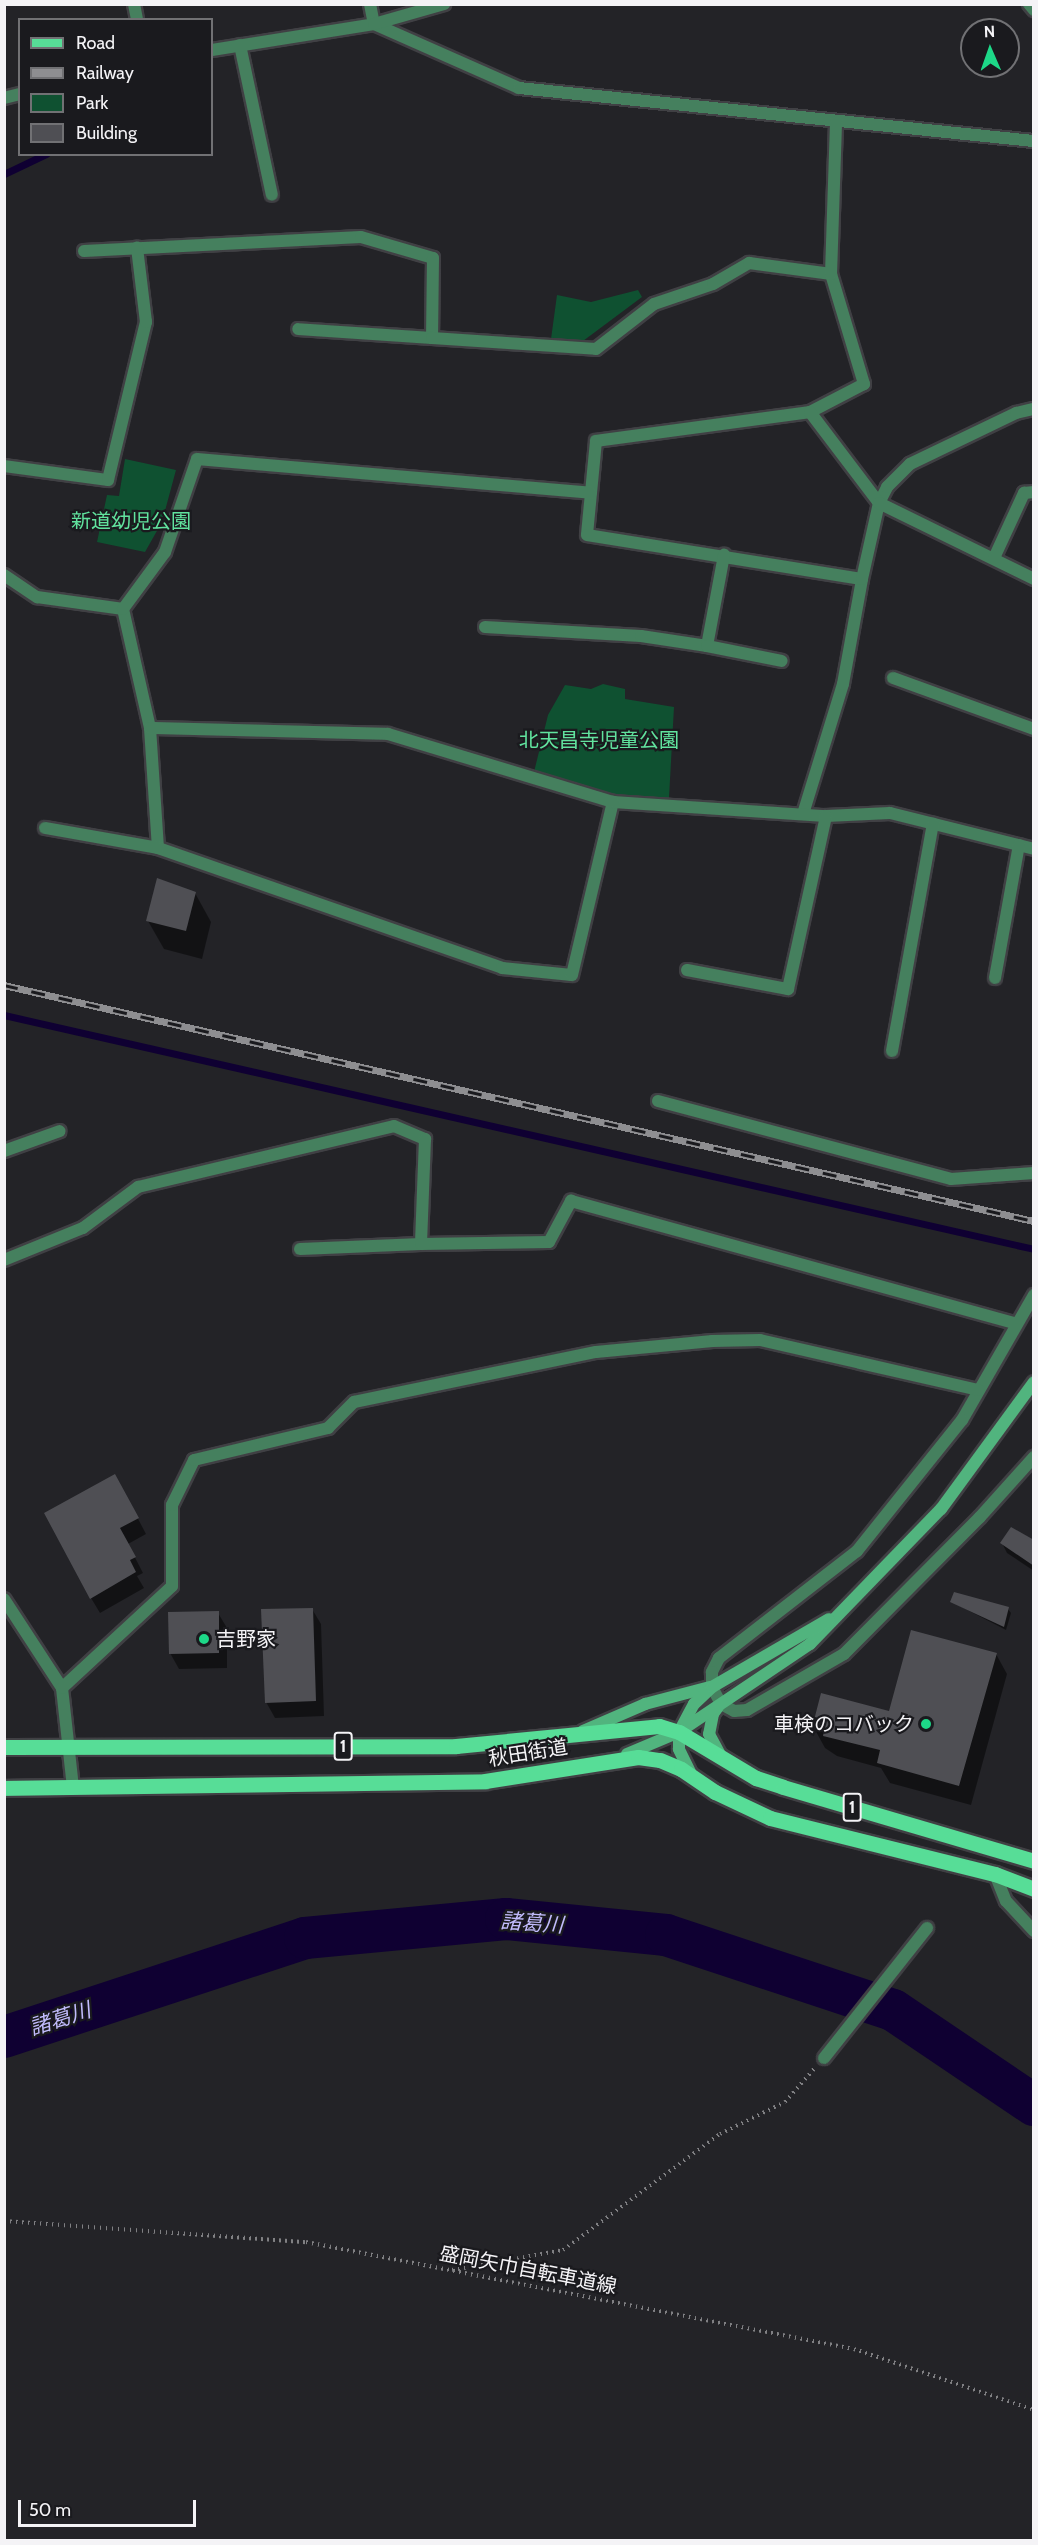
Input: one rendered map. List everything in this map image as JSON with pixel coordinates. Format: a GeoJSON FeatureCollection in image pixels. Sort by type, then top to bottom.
{"type":"FeatureCollection","features":[{"type":"Feature","properties":{"kind":"main road","name":"秋田街道"},"geometry":{"type":"LineString","coordinates":[[4,1747],[69,1745],[456,1746],[640,1725],[679,1732],[723,1758],[783,1787],[1034,1861]]}},
{"type":"Feature","properties":{"kind":"main road","name":"秋田街道"},"geometry":{"type":"LineString","coordinates":[[4,1788],[484,1782],[550,1773],[618,1757],[660,1760],[770,1818],[995,1874],[1034,1889]]}},
{"type":"Feature","properties":{"kind":"street"},"geometry":{"type":"LineString","coordinates":[[370,4],[374,24]]}},
{"type":"Feature","properties":{"kind":"street"},"geometry":{"type":"LineString","coordinates":[[213,50],[374,24],[444,4]]}},
{"type":"Feature","properties":{"kind":"street"},"geometry":{"type":"LineString","coordinates":[[1029,4],[1034,10]]}},
{"type":"Feature","properties":{"kind":"street"},"geometry":{"type":"LineString","coordinates":[[374,24],[519,88],[1034,141]]}},
{"type":"Feature","properties":{"kind":"street"},"geometry":{"type":"LineString","coordinates":[[240,45],[272,195]]}},
{"type":"Feature","properties":{"kind":"street"},"geometry":{"type":"LineString","coordinates":[[836,122],[831,274],[864,384],[810,412],[596,441],[587,535],[724,555],[862,579]]}},
{"type":"Feature","properties":{"kind":"street"},"geometry":{"type":"LineString","coordinates":[[84,250],[361,237],[433,258],[432,338]]}},
{"type":"Feature","properties":{"kind":"street"},"geometry":{"type":"LineString","coordinates":[[4,466],[108,480],[146,322],[137,248]]}},
{"type":"Feature","properties":{"kind":"street"},"geometry":{"type":"LineString","coordinates":[[298,329],[596,348],[654,304],[713,284],[749,263],[831,274]]}},
{"type":"Feature","properties":{"kind":"street"},"geometry":{"type":"LineString","coordinates":[[803,814],[843,684],[862,579],[879,503],[887,487],[910,464],[1016,413],[1034,409]]}},
{"type":"Feature","properties":{"kind":"street"},"geometry":{"type":"LineString","coordinates":[[810,412],[879,503],[1034,579]]}},
{"type":"Feature","properties":{"kind":"street"},"geometry":{"type":"LineString","coordinates":[[158,848],[150,728],[123,609],[165,552],[197,459],[591,494]]}},
{"type":"Feature","properties":{"kind":"street"},"geometry":{"type":"LineString","coordinates":[[994,558],[1024,493],[1034,492]]}},
{"type":"Feature","properties":{"kind":"street"},"geometry":{"type":"LineString","coordinates":[[707,646],[724,555]]}},
{"type":"Feature","properties":{"kind":"street"},"geometry":{"type":"LineString","coordinates":[[4,575],[37,597],[123,609]]}},
{"type":"Feature","properties":{"kind":"street"},"geometry":{"type":"LineString","coordinates":[[484,627],[641,636],[782,661]]}},
{"type":"Feature","properties":{"kind":"street"},"geometry":{"type":"LineString","coordinates":[[893,678],[1034,729]]}},
{"type":"Feature","properties":{"kind":"street"},"geometry":{"type":"LineString","coordinates":[[150,728],[388,734],[613,802],[826,816],[890,813],[1034,849]]}},
{"type":"Feature","properties":{"kind":"street"},"geometry":{"type":"LineString","coordinates":[[45,828],[158,848],[502,968],[572,975],[613,802]]}},
{"type":"Feature","properties":{"kind":"street"},"geometry":{"type":"LineString","coordinates":[[687,970],[788,988],[826,816]]}},
{"type":"Feature","properties":{"kind":"street"},"geometry":{"type":"LineString","coordinates":[[892,1051],[933,824]]}},
{"type":"Feature","properties":{"kind":"street"},"geometry":{"type":"LineString","coordinates":[[995,978],[1019,845]]}},
{"type":"Feature","properties":{"kind":"street"},"geometry":{"type":"LineString","coordinates":[[658,1101],[951,1179],[1034,1173]]}},
{"type":"Feature","properties":{"kind":"street"},"geometry":{"type":"LineString","coordinates":[[4,1260],[83,1228],[138,1187],[394,1126],[425,1139],[421,1244]]}},
{"type":"Feature","properties":{"kind":"street"},"geometry":{"type":"LineString","coordinates":[[4,1151],[60,1131]]}},
{"type":"Feature","properties":{"kind":"street"},"geometry":{"type":"LineString","coordinates":[[300,1249],[549,1242],[572,1201],[1015,1323]]}},
{"type":"Feature","properties":{"kind":"street"},"geometry":{"type":"LineString","coordinates":[[1034,1295],[1015,1323],[962,1420],[857,1551],[719,1658],[712,1672],[712,1687],[721,1704],[734,1711],[747,1710],[844,1654],[980,1517],[1034,1457]]}},
{"type":"Feature","properties":{"kind":"street"},"geometry":{"type":"LineString","coordinates":[[62,1688],[172,1586],[172,1505],[194,1460],[328,1428],[354,1402],[596,1352],[712,1341],[760,1340],[978,1390]]}},
{"type":"Feature","properties":{"kind":"street"},"geometry":{"type":"LineString","coordinates":[[618,1757],[679,1732],[810,1644],[941,1509],[1034,1382]]}},
{"type":"Feature","properties":{"kind":"street"},"geometry":{"type":"LineString","coordinates":[[4,1599],[62,1688],[73,1787]]}},
{"type":"Feature","properties":{"kind":"street"},"geometry":{"type":"LineString","coordinates":[[693,1777],[683,1763],[679,1732],[694,1704],[712,1687],[838,1614]]}},
{"type":"Feature","properties":{"kind":"street"},"geometry":{"type":"LineString","coordinates":[[581,1731],[645,1704],[712,1687]]}},
{"type":"Feature","properties":{"kind":"street"},"geometry":{"type":"LineString","coordinates":[[721,1704],[712,1714],[709,1734],[723,1758]]}},
{"type":"Feature","properties":{"kind":"street"},"geometry":{"type":"LineString","coordinates":[[995,1874],[1006,1901],[1034,1931]]}},
{"type":"Feature","properties":{"kind":"street"},"geometry":{"type":"LineString","coordinates":[[824,2058],[927,1928]]}},
{"type":"Feature","properties":{"kind":"path"},"geometry":{"type":"LineString","coordinates":[[449,2270],[563,2250],[720,2134],[785,2102],[824,2058]]}},
{"type":"Feature","properties":{"kind":"path","name":"盛岡矢巾自転車道線"},"geometry":{"type":"LineString","coordinates":[[4,2222],[306,2242],[854,2349],[1034,2410]]}},
{"type":"Feature","properties":{"kind":"green space"},"geometry":{"type":"Polygon","coordinates":[[[638,290],[642,297],[583,341],[551,339],[557,295],[591,302],[638,290]]]}},
{"type":"Feature","properties":{"kind":"green space","name":"新道幼児公園"},"geometry":{"type":"Polygon","coordinates":[[[125,459],[176,470],[162,522],[145,552],[97,542],[107,495],[119,496],[125,459]]]}},
{"type":"Feature","properties":{"kind":"green space","name":"北天昌寺児童公園"},"geometry":{"type":"Polygon","coordinates":[[[603,684],[625,689],[625,699],[674,707],[669,798],[615,797],[534,772],[548,715],[565,685],[591,689],[603,684]]]}},
{"type":"Feature","properties":{"kind":"building"},"geometry":{"type":"Polygon","coordinates":[[[157,878],[196,892],[186,931],[146,921],[157,878]]]}},
{"type":"Feature","properties":{"kind":"building"},"geometry":{"type":"Polygon","coordinates":[[[115,1474],[139,1518],[120,1528],[136,1557],[130,1560],[136,1572],[90,1599],[44,1513],[115,1474]]]}},
{"type":"Feature","properties":{"kind":"building"},"geometry":{"type":"Polygon","coordinates":[[[1011,1527],[1034,1540],[1034,1566],[1000,1543],[1011,1527]]]}},
{"type":"Feature","properties":{"kind":"building"},"geometry":{"type":"Polygon","coordinates":[[[954,1592],[1009,1607],[1004,1627],[950,1602],[954,1592]]]}},
{"type":"Feature","properties":{"kind":"building"},"geometry":{"type":"Polygon","coordinates":[[[313,1608],[316,1701],[265,1703],[261,1609],[313,1608]]]}},
{"type":"Feature","properties":{"kind":"building"},"geometry":{"type":"Polygon","coordinates":[[[219,1611],[219,1653],[169,1654],[168,1612],[219,1611]]]}},
{"type":"Feature","properties":{"kind":"building"},"geometry":{"type":"Polygon","coordinates":[[[911,1630],[997,1653],[959,1786],[877,1763],[880,1750],[823,1736],[824,1731],[812,1728],[821,1693],[889,1711],[911,1630]]]}},
{"type":"Feature","properties":{"kind":"waterway"},"geometry":{"type":"LineString","coordinates":[[4,174],[42,156]]}},
{"type":"Feature","properties":{"kind":"waterway"},"geometry":{"type":"LineString","coordinates":[[4,1015],[1034,1249]]}},
{"type":"Feature","properties":{"kind":"waterway","name":"諸葛川"},"geometry":{"type":"LineString","coordinates":[[4,2037],[305,1938],[506,1919],[666,1935],[893,2010],[1034,2105]]}},
{"type":"Feature","properties":{"kind":"railway"},"geometry":{"type":"LineString","coordinates":[[4,985],[1034,1221]]}},
{"type":"Feature","properties":{"kind":"place","name":"吉野家"},"geometry":{"type":"Point","coordinates":[204,1639]}},
{"type":"Feature","properties":{"kind":"place","name":"車検のコバック"},"geometry":{"type":"Point","coordinates":[926,1724]}}]}
